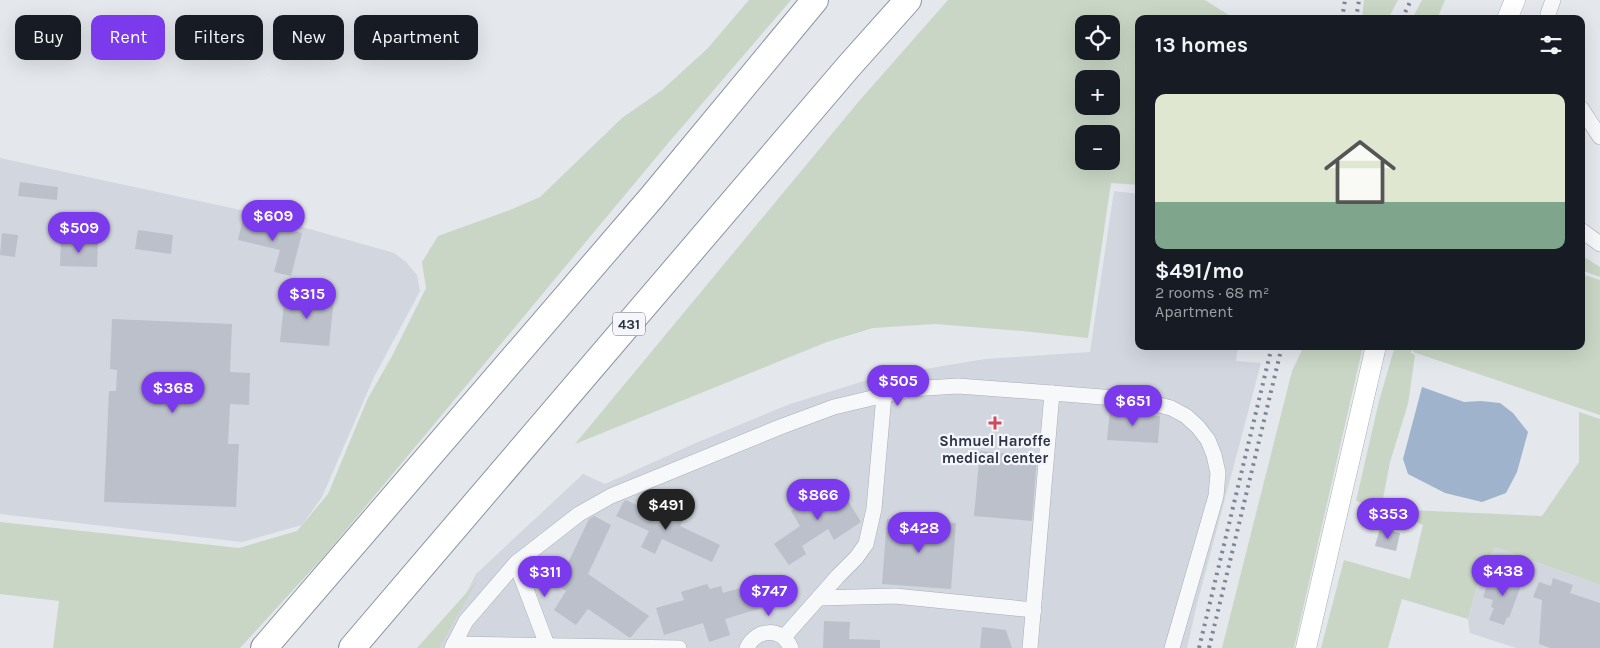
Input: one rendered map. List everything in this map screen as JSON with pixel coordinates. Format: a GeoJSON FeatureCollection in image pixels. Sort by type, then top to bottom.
{"type":"FeatureCollection","features":[{"type":"Feature","properties":{"kind":"highway"},"geometry":{"type":"LineString","coordinates":[[264,648],[652,197],[815,0]]}},
{"type":"Feature","properties":{"kind":"highway","name":"431"},"geometry":{"type":"LineString","coordinates":[[352,648],[849,66],[908,0]]}},
{"type":"Feature","properties":{"kind":"main road"},"geometry":{"type":"LineString","coordinates":[[1509,15],[1515,0]]}},
{"type":"Feature","properties":{"kind":"main road"},"geometry":{"type":"LineString","coordinates":[[1306,648],[1375,350]]}},
{"type":"Feature","properties":{"kind":"street"},"geometry":{"type":"LineString","coordinates":[[1548,15],[1553,0]]}},
{"type":"Feature","properties":{"kind":"street"},"geometry":{"type":"LineString","coordinates":[[1585,114],[1600,137]]}},
{"type":"Feature","properties":{"kind":"street"},"geometry":{"type":"LineString","coordinates":[[1585,233],[1600,244]]}},
{"type":"Feature","properties":{"kind":"street"},"geometry":{"type":"LineString","coordinates":[[679,648],[547,644],[453,646],[466,620],[516,563],[579,514],[611,496],[834,407],[910,389],[958,386],[1140,400],[1171,408],[1186,416],[1198,427],[1208,440],[1214,455],[1218,473],[1216,496],[1172,648]]}},
{"type":"Feature","properties":{"kind":"street"},"geometry":{"type":"LineString","coordinates":[[1030,648],[1052,393]]}},
{"type":"Feature","properties":{"kind":"street"},"geometry":{"type":"LineString","coordinates":[[747,648],[754,637],[761,633],[769,632],[777,633],[787,643],[819,598],[856,558],[866,544],[874,509],[884,395]]}},
{"type":"Feature","properties":{"kind":"street"},"geometry":{"type":"LineString","coordinates":[[516,563],[547,644]]}},
{"type":"Feature","properties":{"kind":"street"},"geometry":{"type":"LineString","coordinates":[[819,598],[895,596],[1034,610]]}},
{"type":"Feature","properties":{"kind":"shaded area"},"geometry":{"type":"Polygon","coordinates":[[[0,158],[250,212],[394,253],[406,262],[417,275],[420,291],[374,377],[322,497],[302,525],[242,542],[0,514],[0,158]]]}},
{"type":"Feature","properties":{"kind":"shaded area","name":"Shmuel Haroffe medical center"},"geometry":{"type":"Polygon","coordinates":[[[1114,191],[1135,194],[1135,350],[1237,350],[1236,361],[1261,363],[1187,648],[438,648],[476,574],[583,474],[605,484],[698,442],[790,404],[877,377],[985,359],[1090,352],[1114,191]]]}},
{"type":"Feature","properties":{"kind":"shaded area"},"geometry":{"type":"Polygon","coordinates":[[[1495,547],[1600,585],[1600,648],[1516,648],[1470,633],[1468,619],[1479,577],[1495,547]]]}},
{"type":"Feature","properties":{"kind":"green space"},"geometry":{"type":"Polygon","coordinates":[[[749,0],[791,0],[664,148],[326,554],[240,648],[53,648],[59,601],[0,594],[0,522],[239,548],[297,531],[328,494],[368,398],[391,358],[426,288],[422,262],[438,236],[540,197],[622,118],[662,90],[707,49],[749,0]]]}},
{"type":"Feature","properties":{"kind":"green space"},"geometry":{"type":"Polygon","coordinates":[[[948,0],[1205,0],[1229,15],[1135,15],[1135,185],[1111,183],[1088,338],[935,324],[873,328],[827,342],[575,444],[860,100],[948,0]]]}},
{"type":"Feature","properties":{"kind":"green space"},"geometry":{"type":"Polygon","coordinates":[[[1364,0],[1398,0],[1390,15],[1362,15],[1364,0]]]}},
{"type":"Feature","properties":{"kind":"green space"},"geometry":{"type":"Polygon","coordinates":[[[1422,0],[1445,0],[1439,15],[1414,15],[1422,0]]]}},
{"type":"Feature","properties":{"kind":"green space"},"geometry":{"type":"Polygon","coordinates":[[[1585,258],[1600,267],[1600,277],[1585,271],[1585,258]]]}},
{"type":"Feature","properties":{"kind":"green space"},"geometry":{"type":"Polygon","coordinates":[[[1585,275],[1600,280],[1600,415],[1413,352],[1414,350],[1585,350],[1585,275]]]}},
{"type":"Feature","properties":{"kind":"green space"},"geometry":{"type":"Polygon","coordinates":[[[1302,350],[1362,350],[1294,648],[1222,648],[1292,371],[1302,350]]]}},
{"type":"Feature","properties":{"kind":"green space"},"geometry":{"type":"Polygon","coordinates":[[[1394,350],[1412,350],[1411,353],[1415,355],[1408,404],[1390,462],[1381,509],[1356,501],[1379,401],[1394,350]]]}},
{"type":"Feature","properties":{"kind":"green space"},"geometry":{"type":"Polygon","coordinates":[[[1579,412],[1600,419],[1600,585],[1495,547],[1479,577],[1468,619],[1402,599],[1388,648],[1321,648],[1344,560],[1410,579],[1423,525],[1387,509],[1542,516],[1579,462],[1579,412]]]}},
{"type":"Feature","properties":{"kind":"green space"},"geometry":{"type":"Polygon","coordinates":[[[477,581],[439,648],[417,648],[477,581]]]}},
{"type":"Feature","properties":{"kind":"water"},"geometry":{"type":"Polygon","coordinates":[[[1422,387],[1464,402],[1500,403],[1513,413],[1528,432],[1517,472],[1506,493],[1482,502],[1445,493],[1408,474],[1403,459],[1422,387]]]}},
{"type":"Feature","properties":{"kind":"building"},"geometry":{"type":"Polygon","coordinates":[[[20,182],[58,187],[57,200],[18,196],[20,182]]]}},
{"type":"Feature","properties":{"kind":"building"},"geometry":{"type":"Polygon","coordinates":[[[243,218],[302,233],[291,276],[274,272],[280,250],[238,240],[243,218]]]}},
{"type":"Feature","properties":{"kind":"building"},"geometry":{"type":"Polygon","coordinates":[[[138,230],[173,235],[171,254],[135,249],[138,230]]]}},
{"type":"Feature","properties":{"kind":"building"},"geometry":{"type":"Polygon","coordinates":[[[2,233],[18,235],[15,257],[0,255],[2,233]]]}},
{"type":"Feature","properties":{"kind":"building"},"geometry":{"type":"Polygon","coordinates":[[[61,240],[98,241],[97,267],[60,266],[61,240]]]}},
{"type":"Feature","properties":{"kind":"building"},"geometry":{"type":"Polygon","coordinates":[[[285,294],[334,298],[329,346],[280,342],[285,294]]]}},
{"type":"Feature","properties":{"kind":"building"},"geometry":{"type":"Polygon","coordinates":[[[112,319],[232,324],[230,372],[250,373],[249,405],[230,404],[228,444],[239,444],[236,507],[104,502],[109,391],[116,391],[117,370],[110,369],[112,319]]]}},
{"type":"Feature","properties":{"kind":"building"},"geometry":{"type":"Polygon","coordinates":[[[1130,409],[1146,411],[1147,415],[1160,416],[1158,443],[1107,440],[1110,410],[1130,411],[1130,409]]]}},
{"type":"Feature","properties":{"kind":"building"},"geometry":{"type":"Polygon","coordinates":[[[980,451],[1037,456],[1032,521],[974,516],[980,451]]]}},
{"type":"Feature","properties":{"kind":"building"},"geometry":{"type":"Polygon","coordinates":[[[836,481],[861,522],[834,540],[828,529],[802,546],[806,554],[789,565],[774,544],[800,526],[791,511],[836,481]]]}},
{"type":"Feature","properties":{"kind":"building"},"geometry":{"type":"Polygon","coordinates":[[[626,500],[649,511],[651,505],[683,520],[680,526],[720,545],[712,562],[662,539],[655,554],[641,547],[649,531],[616,516],[626,500]]]}},
{"type":"Feature","properties":{"kind":"building"},"geometry":{"type":"Polygon","coordinates":[[[594,516],[611,525],[588,574],[649,616],[630,638],[588,609],[576,625],[554,610],[566,591],[538,572],[550,556],[566,567],[589,519],[594,516]]]}},
{"type":"Feature","properties":{"kind":"building"},"geometry":{"type":"Polygon","coordinates":[[[887,519],[956,523],[951,589],[882,584],[887,519]]]}},
{"type":"Feature","properties":{"kind":"building"},"geometry":{"type":"Polygon","coordinates":[[[1380,528],[1400,533],[1396,551],[1375,546],[1380,528]]]}},
{"type":"Feature","properties":{"kind":"building"},"geometry":{"type":"Polygon","coordinates":[[[1507,571],[1521,576],[1518,584],[1521,585],[1509,618],[1507,617],[1504,625],[1489,620],[1494,608],[1491,607],[1493,600],[1483,597],[1489,580],[1503,585],[1507,571]]]}},
{"type":"Feature","properties":{"kind":"building"},"geometry":{"type":"Polygon","coordinates":[[[1553,578],[1573,585],[1570,593],[1600,603],[1600,648],[1550,648],[1539,644],[1542,600],[1533,597],[1539,582],[1551,586],[1553,578]]]}},
{"type":"Feature","properties":{"kind":"building"},"geometry":{"type":"Polygon","coordinates":[[[771,579],[778,603],[725,619],[730,635],[709,642],[703,623],[664,635],[656,608],[684,600],[681,592],[707,584],[710,589],[721,586],[723,593],[771,579]]]}},
{"type":"Feature","properties":{"kind":"building"},"geometry":{"type":"Polygon","coordinates":[[[824,621],[850,622],[849,639],[880,640],[880,648],[823,648],[824,621]]]}},
{"type":"Feature","properties":{"kind":"building"},"geometry":{"type":"Polygon","coordinates":[[[982,627],[1006,630],[1012,648],[980,648],[982,627]]]}},
{"type":"Feature","properties":{"kind":"railway"},"geometry":{"type":"LineString","coordinates":[[1343,15],[1345,0]]}},
{"type":"Feature","properties":{"kind":"railway"},"geometry":{"type":"LineString","coordinates":[[1357,15],[1359,0]]}},
{"type":"Feature","properties":{"kind":"railway"},"geometry":{"type":"LineString","coordinates":[[1404,15],[1411,0]]}},
{"type":"Feature","properties":{"kind":"railway"},"geometry":{"type":"LineString","coordinates":[[1199,648],[1271,350]]}},
{"type":"Feature","properties":{"kind":"railway"},"geometry":{"type":"LineString","coordinates":[[1209,648],[1281,350]]}},
{"type":"Feature","properties":{"kind":"place","name":"Shmuel Haroffe medical center"},"geometry":{"type":"Point","coordinates":[995,423]}}]}
